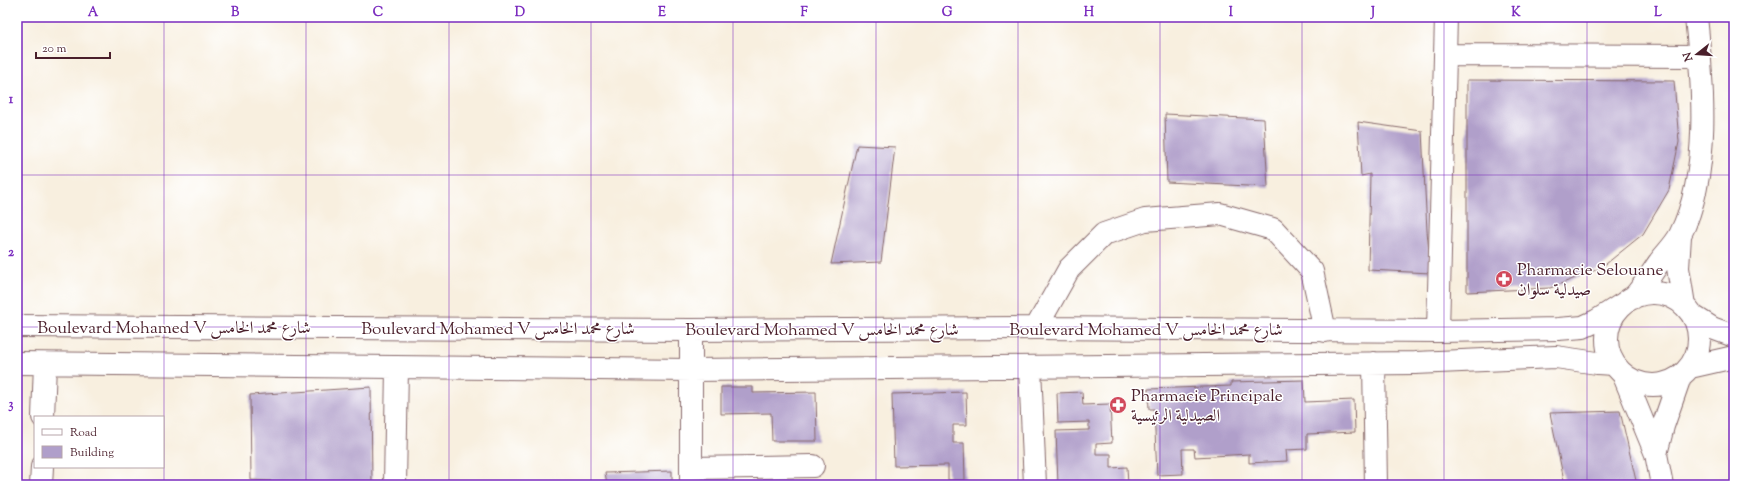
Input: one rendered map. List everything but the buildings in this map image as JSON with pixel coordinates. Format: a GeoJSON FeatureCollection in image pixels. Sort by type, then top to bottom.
{"type":"FeatureCollection","features":[{"type":"Feature","properties":{"kind":"street"},"geometry":{"type":"LineString","coordinates":[[1438,332],[1446,17]]}},
{"type":"Feature","properties":{"kind":"street"},"geometry":{"type":"LineString","coordinates":[[1662,485],[1656,454],[1619,370],[1608,349],[1607,333],[1612,318],[1648,281],[1657,265],[1680,236],[1690,211],[1698,182],[1702,150],[1700,56],[1696,17]]}},
{"type":"Feature","properties":{"kind":"street"},"geometry":{"type":"LineString","coordinates":[[1446,55],[1700,56]]}},
{"type":"Feature","properties":{"kind":"street"},"geometry":{"type":"LineString","coordinates":[[1036,328],[1069,269],[1104,234],[1145,220],[1220,214],[1273,229],[1312,271],[1325,331]]}},
{"type":"Feature","properties":{"kind":"street"},"geometry":{"type":"LineString","coordinates":[[1656,454],[1663,426],[1685,372],[1697,355],[1699,342],[1698,328],[1688,310],[1678,268],[1680,236]]}},
{"type":"Feature","properties":{"kind":"street"},"geometry":{"type":"LineString","coordinates":[[1627,302],[1646,293],[1672,297],[1712,328],[1734,336]]}},
{"type":"Feature","properties":{"kind":"street","name":"Boulevard Mohamed V شارع محمد الخامس"},"geometry":{"type":"LineString","coordinates":[[17,326],[691,330],[1036,328],[1438,332],[1583,327],[1596,321],[1627,302]]}},
{"type":"Feature","properties":{"kind":"street"},"geometry":{"type":"LineString","coordinates":[[691,330],[691,476],[814,466]]}},
{"type":"Feature","properties":{"kind":"street","name":"Boulevard Mohamed V شارع محمد الخامس"},"geometry":{"type":"LineString","coordinates":[[17,363],[691,370],[1374,363],[1556,357],[1597,363],[1619,370]]}},
{"type":"Feature","properties":{"kind":"street"},"geometry":{"type":"LineString","coordinates":[[1619,370],[1637,383],[1652,386],[1667,384],[1685,372],[1734,357]]}},
{"type":"Feature","properties":{"kind":"street"},"geometry":{"type":"LineString","coordinates":[[1374,363],[1376,485]]}},
{"type":"Feature","properties":{"kind":"street"},"geometry":{"type":"LineString","coordinates":[[43,416],[44,364]]}},
{"type":"Feature","properties":{"kind":"street"},"geometry":{"type":"LineString","coordinates":[[394,485],[397,367]]}},
{"type":"Feature","properties":{"kind":"street"},"geometry":{"type":"LineString","coordinates":[[1030,367],[1035,485]]}},
{"type":"Feature","properties":{"kind":"street"},"geometry":{"type":"LineString","coordinates":[[42,468],[42,485]]}},
{"type":"Feature","properties":{"kind":"place","name":"Pharmacie Selouane صيدلية سلوان"},"geometry":{"type":"Point","coordinates":[1504,279]}},
{"type":"Feature","properties":{"kind":"place","name":"Pharmacie Principale الصيدلية الرئيسية"},"geometry":{"type":"Point","coordinates":[1118,405]}}]}
